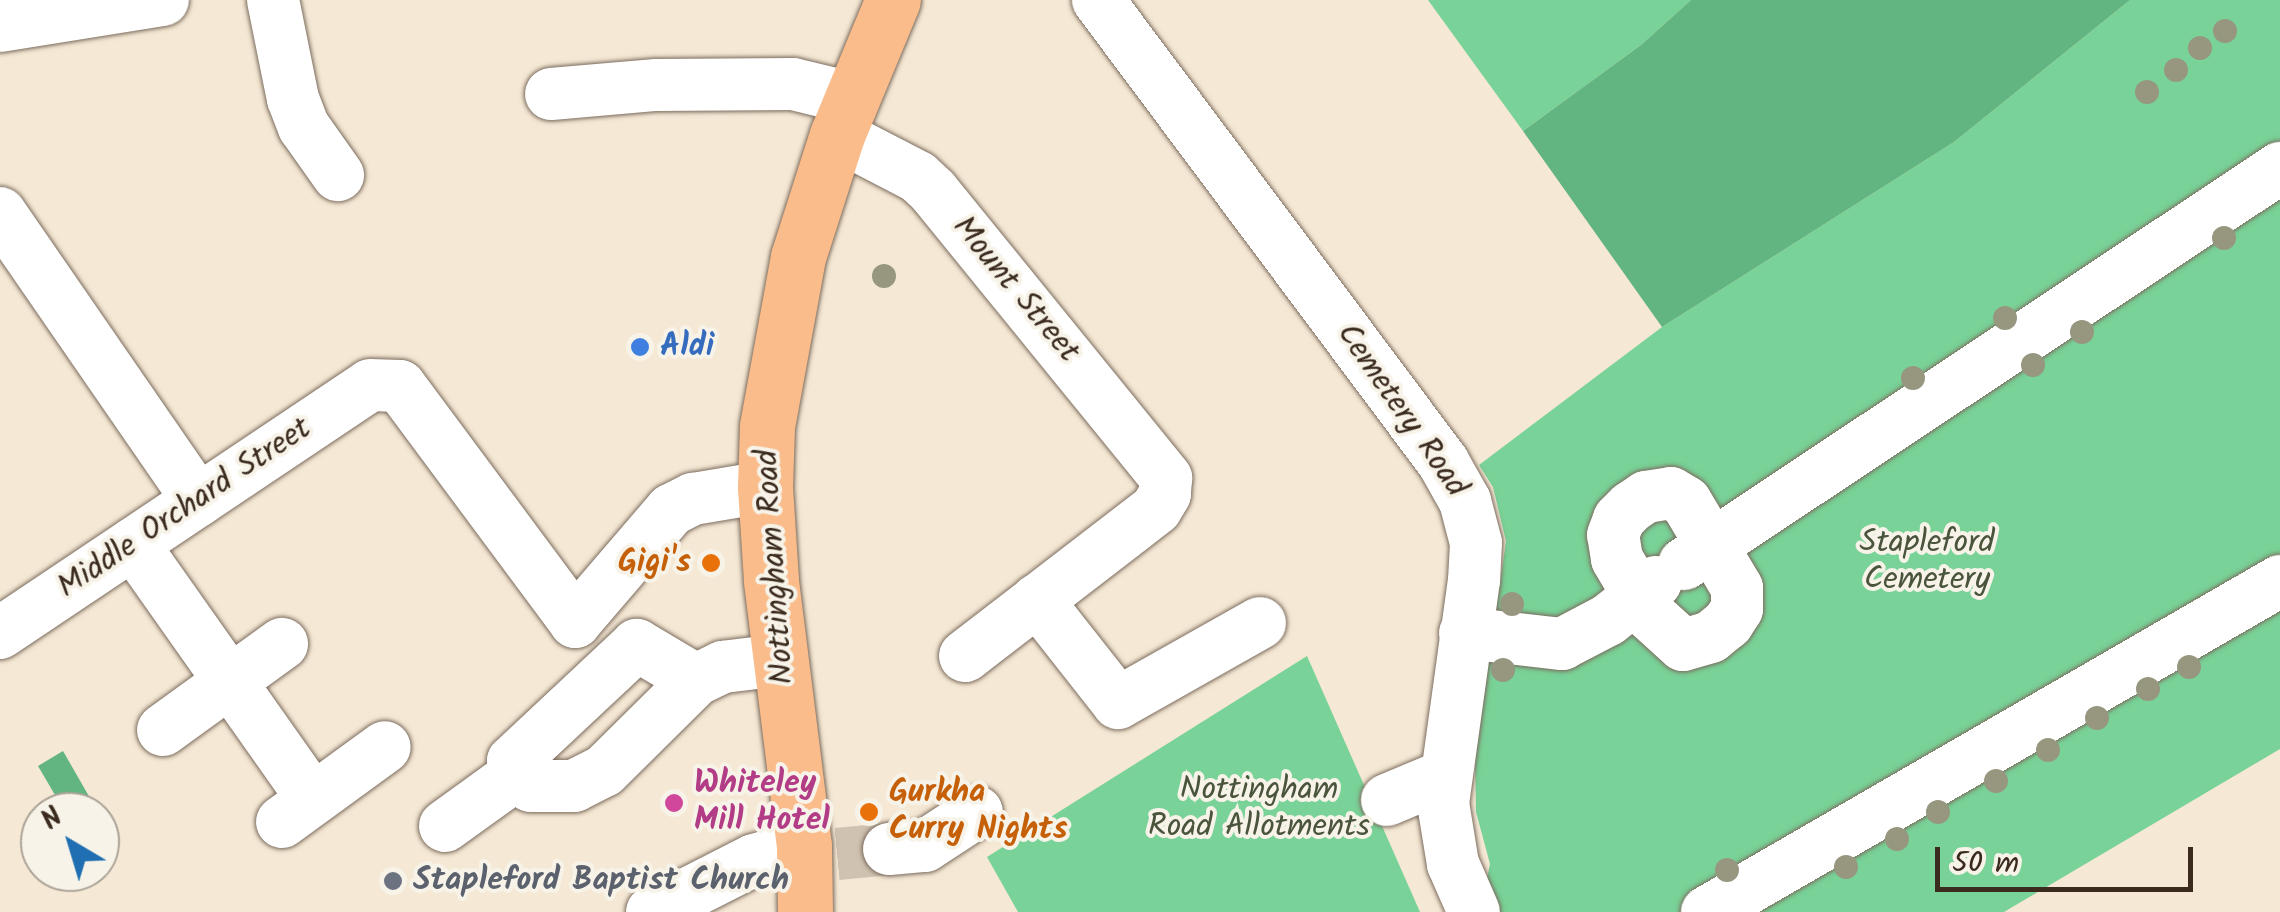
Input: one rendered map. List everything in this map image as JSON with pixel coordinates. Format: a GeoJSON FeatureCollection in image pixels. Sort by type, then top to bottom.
{"type":"FeatureCollection","features":[{"type":"Feature","properties":{"kind":"main road","name":"Nottingham Road"},"geometry":{"type":"LineString","coordinates":[[805,912],[815,852],[780,660],[765,487],[768,426],[798,257],[844,116],[893,0]]}},
{"type":"Feature","properties":{"kind":"street"},"geometry":{"type":"LineString","coordinates":[[0,26],[163,0]]}},
{"type":"Feature","properties":{"kind":"street"},"geometry":{"type":"LineString","coordinates":[[273,0],[293,99],[340,154]]}},
{"type":"Feature","properties":{"kind":"street","name":"Cemetery Road"},"geometry":{"type":"LineString","coordinates":[[1098,0],[1456,482],[1472,517],[1476,544],[1444,776],[1448,843],[1469,903]]}},
{"type":"Feature","properties":{"kind":"street","name":"Mount Street"},"geometry":{"type":"LineString","coordinates":[[550,94],[657,85],[793,84],[844,116],[933,190],[1166,478],[1166,494],[1156,509],[1026,608]]}},
{"type":"Feature","properties":{"kind":"street"},"geometry":{"type":"LineString","coordinates":[[1465,633],[1562,644],[1608,620],[1673,571],[2280,168]]}},
{"type":"Feature","properties":{"kind":"street"},"geometry":{"type":"LineString","coordinates":[[0,213],[198,500]]}},
{"type":"Feature","properties":{"kind":"street","name":"Middle Orchard Street"},"geometry":{"type":"LineString","coordinates":[[0,632],[370,385],[387,382],[400,386],[576,622],[671,510],[693,499],[765,487]]}},
{"type":"Feature","properties":{"kind":"street"},"geometry":{"type":"LineString","coordinates":[[133,544],[230,682],[298,810],[385,747]]}},
{"type":"Feature","properties":{"kind":"street"},"geometry":{"type":"LineString","coordinates":[[1707,912],[2280,581]]}},
{"type":"Feature","properties":{"kind":"street"},"geometry":{"type":"LineString","coordinates":[[965,656],[1026,608],[1118,703],[1260,623]]}},
{"type":"Feature","properties":{"kind":"street"},"geometry":{"type":"LineString","coordinates":[[164,730],[282,644]]}},
{"type":"Feature","properties":{"kind":"street"},"geometry":{"type":"LineString","coordinates":[[696,680],[637,645],[513,761],[517,774],[531,786],[574,786],[604,772],[696,680],[723,667],[780,660]]}},
{"type":"Feature","properties":{"kind":"street"},"geometry":{"type":"LineString","coordinates":[[445,826],[517,774]]}},
{"type":"Feature","properties":{"kind":"street"},"geometry":{"type":"LineString","coordinates":[[1388,800],[1444,776]]}},
{"type":"Feature","properties":{"kind":"street"},"geometry":{"type":"LineString","coordinates":[[889,849],[925,846],[977,812]]}},
{"type":"Feature","properties":{"kind":"street"},"geometry":{"type":"LineString","coordinates":[[652,912],[754,860],[815,852]]}},
{"type":"Feature","properties":{"kind":"green space"},"geometry":{"type":"Polygon","coordinates":[[[1428,0],[1691,0],[1641,45],[1523,131],[1428,0]]]}},
{"type":"Feature","properties":{"kind":"green space"},"geometry":{"type":"Polygon","coordinates":[[[1691,0],[2130,0],[1954,142],[1662,327],[1523,131],[1641,45],[1691,0]]]}},
{"type":"Feature","properties":{"kind":"green space","name":"Stapleford Cemetery"},"geometry":{"type":"Polygon","coordinates":[[[2130,0],[2280,0],[2280,749],[2004,912],[1466,912],[1486,882],[1490,864],[1476,812],[1475,759],[1506,541],[1493,487],[1479,465],[1662,327],[1954,142],[2130,0]]]}},
{"type":"Feature","properties":{"kind":"green space","name":"Nottingham Road Allotments"},"geometry":{"type":"Polygon","coordinates":[[[1307,656],[1420,912],[1018,912],[987,857],[1307,656]]]}},
{"type":"Feature","properties":{"kind":"green space"},"geometry":{"type":"Polygon","coordinates":[[[63,751],[87,792],[53,792],[38,766],[63,751]]]}},
{"type":"Feature","properties":{"kind":"tunnel"},"geometry":{"type":"LineString","coordinates":[[837,854],[889,849]]}},
{"type":"Feature","properties":{"kind":"place","name":"Aldi"},"geometry":{"type":"Point","coordinates":[640,347]}},
{"type":"Feature","properties":{"kind":"place","name":"Gigi's"},"geometry":{"type":"Point","coordinates":[711,563]}},
{"type":"Feature","properties":{"kind":"place","name":"Whiteley Mill Hotel"},"geometry":{"type":"Point","coordinates":[674,803]}},
{"type":"Feature","properties":{"kind":"place","name":"Gurkha Curry Nights"},"geometry":{"type":"Point","coordinates":[869,812]}},
{"type":"Feature","properties":{"kind":"place","name":"Stapleford Baptist Church"},"geometry":{"type":"Point","coordinates":[393,881]}}]}
